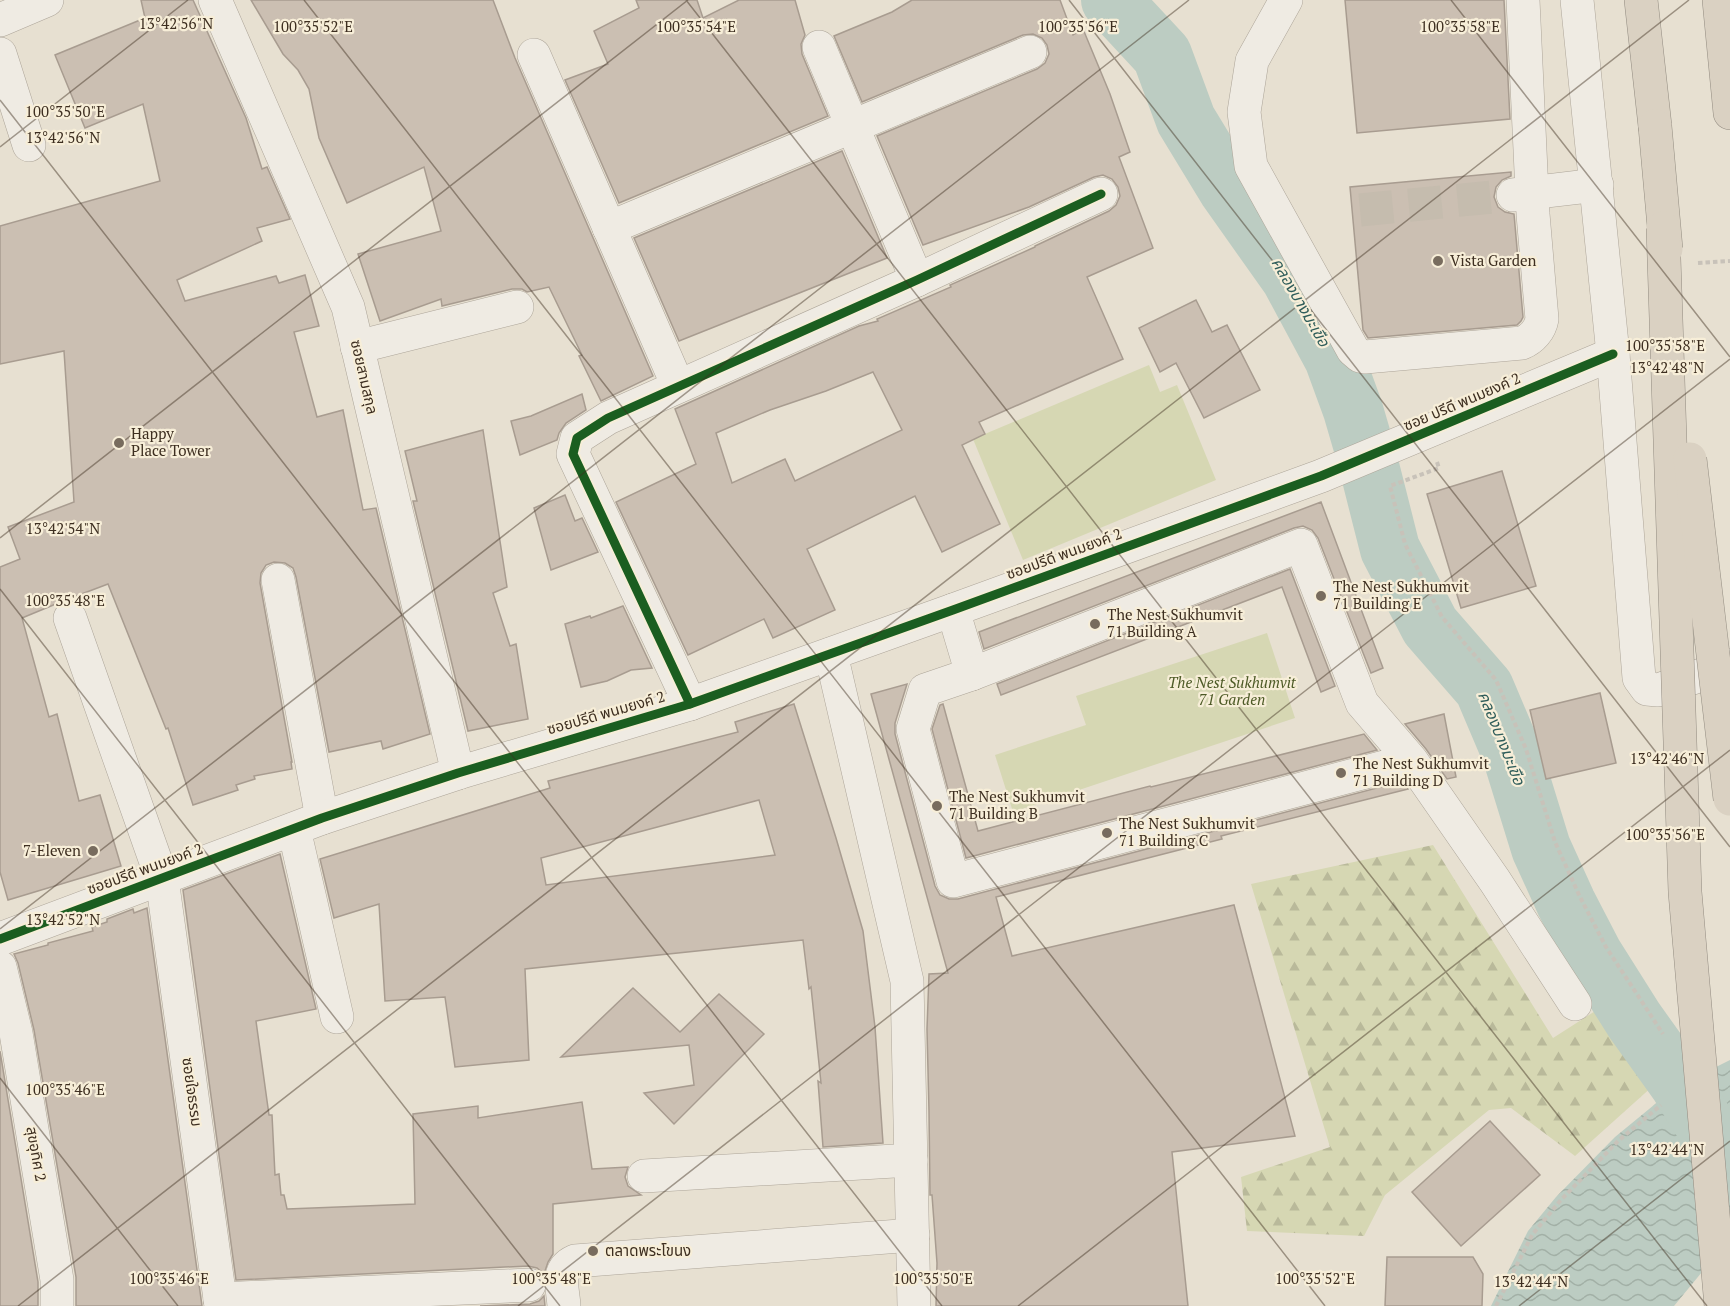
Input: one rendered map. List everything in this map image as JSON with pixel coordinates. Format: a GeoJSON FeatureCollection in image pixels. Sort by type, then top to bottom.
{"type":"FeatureCollection","features":[{"type":"Feature","properties":{"kind":"highway"},"geometry":{"type":"LineString","coordinates":[[1641,0],[1655,126],[1663,228],[1730,799]]}},
{"type":"Feature","properties":{"kind":"highway"},"geometry":{"type":"LineString","coordinates":[[1719,0],[1730,113]]}},
{"type":"Feature","properties":{"kind":"highway"},"geometry":{"type":"LineString","coordinates":[[1663,228],[1685,892],[1721,1306]]}},
{"type":"Feature","properties":{"kind":"street"},"geometry":{"type":"LineString","coordinates":[[0,20],[47,0]]}},
{"type":"Feature","properties":{"kind":"street","name":"ซอยสามสกุล"},"geometry":{"type":"LineString","coordinates":[[215,0],[348,307],[458,772]]}},
{"type":"Feature","properties":{"kind":"street"},"geometry":{"type":"LineString","coordinates":[[1286,0],[1252,61],[1244,112],[1251,166],[1357,354],[1365,357],[1505,346],[1522,343],[1539,330],[1542,319],[1522,194],[1523,0]]}},
{"type":"Feature","properties":{"kind":"street"},"geometry":{"type":"LineString","coordinates":[[1577,0],[1597,185],[1603,270],[1614,354],[1640,678],[1647,689],[1658,690],[1730,665]]}},
{"type":"Feature","properties":{"kind":"street"},"geometry":{"type":"LineString","coordinates":[[819,47],[916,280]]}},
{"type":"Feature","properties":{"kind":"street"},"geometry":{"type":"LineString","coordinates":[[609,228],[1030,52]]}},
{"type":"Feature","properties":{"kind":"street"},"geometry":{"type":"LineString","coordinates":[[0,54],[29,145]]}},
{"type":"Feature","properties":{"kind":"street"},"geometry":{"type":"LineString","coordinates":[[534,55],[678,386]]}},
{"type":"Feature","properties":{"kind":"street"},"geometry":{"type":"LineString","coordinates":[[1522,194],[1597,185]]}},
{"type":"Feature","properties":{"kind":"street"},"geometry":{"type":"LineString","coordinates":[[690,704],[573,454],[577,438],[600,423],[678,386],[916,280],[1101,194]]}},
{"type":"Feature","properties":{"kind":"street"},"geometry":{"type":"LineString","coordinates":[[357,347],[517,307]]}},
{"type":"Feature","properties":{"kind":"street","name":"ซอย ปรีดี พนมยงค์ 2"},"geometry":{"type":"LineString","coordinates":[[1321,476],[1614,354]]}},
{"type":"Feature","properties":{"kind":"street","name":"ซอยปรีดี พนมยงค์ 2"},"geometry":{"type":"LineString","coordinates":[[0,939],[308,824],[458,772],[690,704],[1321,476]]}},
{"type":"Feature","properties":{"kind":"street"},"geometry":{"type":"LineString","coordinates":[[1411,760],[953,881],[913,729],[925,690],[972,674],[1301,545],[1362,703],[1411,760],[1495,881],[1575,1004]]}},
{"type":"Feature","properties":{"kind":"street"},"geometry":{"type":"LineString","coordinates":[[278,580],[308,824],[338,1017]]}},
{"type":"Feature","properties":{"kind":"street"},"geometry":{"type":"LineString","coordinates":[[953,610],[972,674]]}},
{"type":"Feature","properties":{"kind":"street","name":"ซอยใจธรรม"},"geometry":{"type":"LineString","coordinates":[[70,618],[162,879],[221,1302]]}},
{"type":"Feature","properties":{"kind":"street"},"geometry":{"type":"LineString","coordinates":[[831,654],[907,981],[914,1306]]}},
{"type":"Feature","properties":{"kind":"street","name":"สุขอุทิศ 2"},"geometry":{"type":"LineString","coordinates":[[0,967],[16,1034],[57,1280],[57,1306]]}},
{"type":"Feature","properties":{"kind":"street"},"geometry":{"type":"LineString","coordinates":[[644,1176],[911,1160]]}},
{"type":"Feature","properties":{"kind":"street"},"geometry":{"type":"LineString","coordinates":[[564,1306],[561,1274],[566,1265],[575,1261],[913,1235]]}},
{"type":"Feature","properties":{"kind":"street"},"geometry":{"type":"LineString","coordinates":[[221,1302],[529,1286]]}},
{"type":"Feature","properties":{"kind":"path"},"geometry":{"type":"LineString","coordinates":[[1390,486],[1405,544],[1442,617],[1497,680],[1526,749],[1555,842],[1580,897],[1606,947],[1667,1041]]}},
{"type":"Feature","properties":{"kind":"path"},"geometry":{"type":"LineString","coordinates":[[1496,1306],[1532,1235],[1560,1201],[1618,1141],[1661,1105]]}},
{"type":"Feature","properties":{"kind":"green space"},"geometry":{"type":"Polygon","coordinates":[[[1149,365],[1160,392],[1177,385],[1216,480],[1023,560],[973,439],[1149,365]]]}},
{"type":"Feature","properties":{"kind":"green space","name":"The Nest Sukhumvit 71 Garden"},"geometry":{"type":"Polygon","coordinates":[[[1267,633],[1295,718],[1013,812],[995,755],[1086,725],[1076,696],[1267,633]]]}},
{"type":"Feature","properties":{"kind":"green space"},"geometry":{"type":"Polygon","coordinates":[[[1433,845],[1553,1038],[1603,1006],[1654,1085],[1575,1156],[1511,1108],[1489,1110],[1385,1195],[1364,1236],[1247,1231],[1241,1177],[1330,1147],[1251,884],[1433,845]]]}},
{"type":"Feature","properties":{"kind":"water"},"geometry":{"type":"Polygon","coordinates":[[[1730,1060],[1730,1257],[1702,1272],[1674,1306],[1491,1306],[1528,1231],[1556,1197],[1615,1137],[1699,1068],[1710,1070],[1730,1060]]]}},
{"type":"Feature","properties":{"kind":"building"},"geometry":{"type":"Polygon","coordinates":[[[141,0],[193,0],[246,118],[262,169],[267,167],[290,219],[257,228],[262,241],[177,280],[185,301],[276,276],[279,283],[305,275],[319,326],[294,332],[317,417],[343,410],[363,510],[376,508],[430,734],[383,749],[381,741],[329,752],[296,577],[293,568],[285,563],[274,562],[266,565],[261,573],[260,583],[292,769],[254,776],[255,779],[236,785],[238,790],[193,805],[168,728],[166,729],[108,584],[63,601],[22,618],[49,717],[57,714],[79,801],[100,795],[121,866],[8,900],[0,872],[0,567],[20,559],[8,527],[74,502],[64,351],[0,364],[0,226],[160,181],[143,104],[85,128],[55,55],[145,18],[141,0]]]}},
{"type":"Feature","properties":{"kind":"building"},"geometry":{"type":"Polygon","coordinates":[[[251,0],[493,0],[515,58],[653,376],[601,401],[579,356],[582,355],[549,287],[527,292],[522,289],[512,289],[442,306],[441,299],[380,321],[358,254],[441,231],[424,167],[347,203],[319,138],[309,89],[298,70],[283,54],[251,0]]]}},
{"type":"Feature","properties":{"kind":"building"},"geometry":{"type":"Polygon","coordinates":[[[636,0],[697,0],[703,18],[739,0],[795,0],[805,35],[801,44],[802,54],[828,116],[619,203],[565,80],[608,64],[594,31],[639,8],[636,0]]]}},
{"type":"Feature","properties":{"kind":"building"},"geometry":{"type":"Polygon","coordinates":[[[912,0],[1060,0],[1073,35],[1083,29],[1110,94],[1130,152],[1119,157],[1153,248],[1087,277],[1123,359],[979,422],[985,434],[962,445],[1000,524],[942,552],[915,496],[807,549],[835,610],[773,638],[764,619],[688,655],[616,502],[696,464],[675,409],[859,326],[878,321],[877,319],[1035,247],[1109,211],[1116,205],[1120,196],[1118,187],[1112,179],[1103,175],[1094,177],[1029,207],[923,245],[877,136],[1037,69],[1045,63],[1049,54],[1042,38],[1033,34],[1023,35],[862,102],[834,36],[892,12],[912,0]],[[873,372],[770,410],[716,433],[732,483],[785,459],[795,481],[902,430],[873,372]]]}},
{"type":"Feature","properties":{"kind":"building"},"geometry":{"type":"Polygon","coordinates":[[[1345,0],[1504,0],[1510,119],[1357,133],[1345,0]]]}},
{"type":"Feature","properties":{"kind":"building"},"geometry":{"type":"Polygon","coordinates":[[[842,151],[887,258],[679,341],[634,238],[842,151]]]}},
{"type":"Feature","properties":{"kind":"building","name":"Vista Garden"},"geometry":{"type":"Polygon","coordinates":[[[1511,172],[1511,176],[1502,180],[1496,187],[1494,197],[1498,207],[1514,214],[1523,317],[1521,321],[1517,325],[1368,338],[1363,330],[1350,187],[1511,172]]]}},
{"type":"Feature","properties":{"kind":"building"},"geometry":{"type":"Polygon","coordinates":[[[1196,300],[1212,332],[1227,325],[1260,390],[1204,418],[1176,363],[1160,372],[1139,328],[1196,300]]]}},
{"type":"Feature","properties":{"kind":"building"},"geometry":{"type":"Polygon","coordinates":[[[582,394],[586,410],[566,423],[557,440],[520,455],[511,421],[531,416],[582,394]]]}},
{"type":"Feature","properties":{"kind":"building"},"geometry":{"type":"Polygon","coordinates":[[[483,430],[507,587],[493,593],[510,646],[516,644],[528,719],[468,731],[413,501],[417,501],[405,451],[483,430]]]}},
{"type":"Feature","properties":{"kind":"building"},"geometry":{"type":"Polygon","coordinates":[[[1502,471],[1536,586],[1461,608],[1427,494],[1502,471]]]}},
{"type":"Feature","properties":{"kind":"building"},"geometry":{"type":"Polygon","coordinates":[[[565,495],[575,521],[582,518],[598,552],[551,570],[534,508],[565,495]]]}},
{"type":"Feature","properties":{"kind":"building"},"geometry":{"type":"Polygon","coordinates":[[[1321,502],[1383,668],[1371,673],[1318,538],[1312,530],[1303,526],[984,649],[979,632],[1321,502]]]}},
{"type":"Feature","properties":{"kind":"building"},"geometry":{"type":"Polygon","coordinates":[[[1290,569],[1335,686],[1321,692],[1282,587],[1001,695],[997,684],[1290,569]]]}},
{"type":"Feature","properties":{"kind":"building"},"geometry":{"type":"Polygon","coordinates":[[[623,606],[652,668],[631,670],[607,681],[581,687],[565,624],[590,616],[591,618],[623,606]]]}},
{"type":"Feature","properties":{"kind":"building"},"geometry":{"type":"Polygon","coordinates":[[[907,684],[895,723],[895,734],[935,886],[940,895],[949,899],[958,899],[1403,781],[1408,789],[1221,836],[1222,839],[996,897],[1012,956],[1234,905],[1295,1136],[1172,1152],[1188,1306],[936,1306],[937,1263],[932,1195],[930,1195],[927,1029],[929,974],[948,973],[871,694],[907,684]]]}},
{"type":"Feature","properties":{"kind":"building"},"geometry":{"type":"Polygon","coordinates":[[[1600,693],[1616,763],[1546,779],[1530,710],[1600,693]]]}},
{"type":"Feature","properties":{"kind":"building"},"geometry":{"type":"Polygon","coordinates":[[[794,704],[863,931],[875,1027],[883,1143],[823,1147],[818,1081],[821,1083],[811,987],[809,989],[803,940],[525,969],[529,1060],[455,1067],[445,997],[385,1001],[379,904],[334,918],[320,859],[550,788],[548,781],[738,732],[735,722],[794,704]],[[759,800],[541,858],[546,885],[775,855],[759,800]]]}},
{"type":"Feature","properties":{"kind":"building"},"geometry":{"type":"Polygon","coordinates":[[[943,704],[978,831],[1364,734],[1377,750],[966,858],[932,729],[940,705],[943,704]]]}},
{"type":"Feature","properties":{"kind":"building"},"geometry":{"type":"Polygon","coordinates":[[[1444,714],[1456,777],[1447,779],[1405,724],[1444,714]]]}},
{"type":"Feature","properties":{"kind":"building"},"geometry":{"type":"Polygon","coordinates":[[[280,854],[316,1009],[256,1021],[269,1115],[272,1115],[275,1175],[279,1174],[281,1195],[284,1195],[287,1209],[415,1204],[413,1114],[478,1106],[478,1118],[582,1102],[592,1169],[628,1167],[625,1177],[628,1186],[641,1195],[553,1204],[553,1254],[544,1274],[537,1268],[528,1266],[236,1280],[183,890],[280,854]]]}},
{"type":"Feature","properties":{"kind":"building"},"geometry":{"type":"Polygon","coordinates":[[[147,908],[202,1306],[76,1306],[76,1277],[34,1030],[14,954],[93,931],[92,927],[107,922],[107,919],[133,909],[134,913],[147,908]]]}},
{"type":"Feature","properties":{"kind":"building"},"geometry":{"type":"Polygon","coordinates":[[[633,988],[680,1032],[719,994],[764,1034],[674,1124],[644,1093],[694,1085],[689,1045],[561,1057],[633,988]]]}},
{"type":"Feature","properties":{"kind":"building"},"geometry":{"type":"Polygon","coordinates":[[[0,1051],[38,1282],[38,1306],[0,1306],[0,1051]]]}},
{"type":"Feature","properties":{"kind":"building"},"geometry":{"type":"Polygon","coordinates":[[[1490,1121],[1540,1175],[1461,1246],[1412,1192],[1490,1121]]]}},
{"type":"Feature","properties":{"kind":"building"},"geometry":{"type":"Polygon","coordinates":[[[1387,1257],[1473,1257],[1483,1274],[1482,1306],[1385,1306],[1387,1257]]]}},
{"type":"Feature","properties":{"kind":"building"},"geometry":{"type":"Polygon","coordinates":[[[544,1296],[545,1306],[480,1306],[530,1304],[539,1301],[544,1296]]]}},
{"type":"Feature","properties":{"kind":"waterway","name":"คลองบางมะเขือ"},"geometry":{"type":"LineString","coordinates":[[1111,0],[1162,55],[1186,120],[1228,189],[1291,278],[1334,358],[1353,410],[1390,549],[1430,626],[1484,688],[1512,754],[1541,848],[1593,955],[1730,1164]]}},
{"type":"Feature","properties":{"kind":"tunnel"},"geometry":{"type":"LineString","coordinates":[[1360,210],[1513,195]]}},
{"type":"Feature","properties":{"kind":"cycle path"},"geometry":{"type":"LineString","coordinates":[[690,704],[573,454],[577,438],[608,418],[917,280],[1101,194]]}},
{"type":"Feature","properties":{"kind":"cycle path"},"geometry":{"type":"LineString","coordinates":[[0,939],[322,818],[458,773],[690,704],[953,610],[1321,476],[1613,354]]}},
{"type":"Feature","properties":{"kind":"place","name":"Vista Garden"},"geometry":{"type":"Point","coordinates":[1438,261]}},
{"type":"Feature","properties":{"kind":"place","name":"Happy Place Tower"},"geometry":{"type":"Point","coordinates":[119,443]}},
{"type":"Feature","properties":{"kind":"place","name":"The Nest Sukhumvit 71 Building E"},"geometry":{"type":"Point","coordinates":[1321,596]}},
{"type":"Feature","properties":{"kind":"place","name":"The Nest Sukhumvit 71 Building A"},"geometry":{"type":"Point","coordinates":[1095,624]}},
{"type":"Feature","properties":{"kind":"place","name":"The Nest Sukhumvit 71 Building D"},"geometry":{"type":"Point","coordinates":[1341,773]}},
{"type":"Feature","properties":{"kind":"place","name":"The Nest Sukhumvit 71 Building B"},"geometry":{"type":"Point","coordinates":[937,806]}},
{"type":"Feature","properties":{"kind":"place","name":"The Nest Sukhumvit 71 Building C"},"geometry":{"type":"Point","coordinates":[1107,833]}},
{"type":"Feature","properties":{"kind":"place","name":"7-Eleven"},"geometry":{"type":"Point","coordinates":[93,851]}},
{"type":"Feature","properties":{"kind":"place","name":"ตลาดพระโขนง"},"geometry":{"type":"Point","coordinates":[593,1251]}}]}
